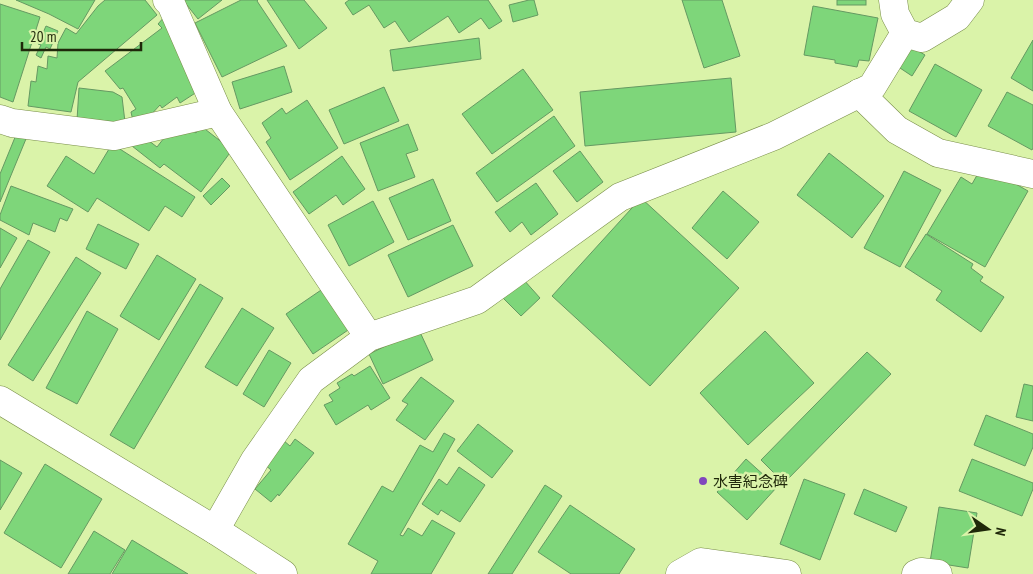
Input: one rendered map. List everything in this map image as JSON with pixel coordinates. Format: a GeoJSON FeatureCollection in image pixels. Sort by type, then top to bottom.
{"type":"FeatureCollection","features":[{"type":"Feature","properties":{"kind":"street"},"geometry":{"type":"LineString","coordinates":[[167,0],[171,4],[218,112],[369,337]]}},
{"type":"Feature","properties":{"kind":"street"},"geometry":{"type":"LineString","coordinates":[[893,0],[895,14],[905,33],[922,38],[957,17],[970,0]]}},
{"type":"Feature","properties":{"kind":"street"},"geometry":{"type":"LineString","coordinates":[[215,530],[255,460],[311,380],[369,337],[477,300],[620,197],[774,136],[872,87],[905,33]]}},
{"type":"Feature","properties":{"kind":"street"},"geometry":{"type":"LineString","coordinates":[[860,93],[897,130],[938,153],[1033,174]]}},
{"type":"Feature","properties":{"kind":"street"},"geometry":{"type":"LineString","coordinates":[[0,119],[12,123],[114,136],[218,112]]}},
{"type":"Feature","properties":{"kind":"street"},"geometry":{"type":"LineString","coordinates":[[0,400],[215,530],[283,574]]}},
{"type":"Feature","properties":{"kind":"street"},"geometry":{"type":"LineString","coordinates":[[680,574],[701,562],[787,574]]}},
{"type":"Feature","properties":{"kind":"street"},"geometry":{"type":"LineString","coordinates":[[916,574],[921,572],[938,574]]}},
{"type":"Feature","properties":{"kind":"building"},"geometry":{"type":"Polygon","coordinates":[[[16,0],[95,0],[78,29],[16,0]]]}},
{"type":"Feature","properties":{"kind":"building"},"geometry":{"type":"Polygon","coordinates":[[[105,0],[145,0],[157,15],[78,82],[71,112],[28,106],[31,81],[36,82],[38,66],[47,69],[48,56],[57,58],[58,43],[66,28],[76,34],[105,0]]]}},
{"type":"Feature","properties":{"kind":"building"},"geometry":{"type":"Polygon","coordinates":[[[183,0],[222,0],[198,19],[183,0]]]}},
{"type":"Feature","properties":{"kind":"building"},"geometry":{"type":"Polygon","coordinates":[[[241,0],[258,0],[287,46],[222,77],[195,23],[241,0]]]}},
{"type":"Feature","properties":{"kind":"building"},"geometry":{"type":"Polygon","coordinates":[[[267,0],[304,0],[327,28],[299,49],[267,0]]]}},
{"type":"Feature","properties":{"kind":"building"},"geometry":{"type":"Polygon","coordinates":[[[349,0],[488,0],[502,21],[489,29],[481,18],[459,33],[448,16],[409,42],[395,21],[384,28],[369,5],[353,15],[345,3],[349,0]]]}},
{"type":"Feature","properties":{"kind":"building"},"geometry":{"type":"Polygon","coordinates":[[[534,0],[538,15],[513,22],[509,5],[534,0]]]}},
{"type":"Feature","properties":{"kind":"building"},"geometry":{"type":"Polygon","coordinates":[[[682,0],[722,0],[740,56],[704,68],[682,0]]]}},
{"type":"Feature","properties":{"kind":"building"},"geometry":{"type":"Polygon","coordinates":[[[837,0],[866,0],[866,5],[837,5],[837,0]]]}},
{"type":"Feature","properties":{"kind":"building"},"geometry":{"type":"Polygon","coordinates":[[[0,4],[40,17],[13,102],[0,97],[0,4]]]}},
{"type":"Feature","properties":{"kind":"building"},"geometry":{"type":"Polygon","coordinates":[[[813,6],[878,18],[869,61],[859,60],[857,67],[835,63],[835,60],[804,55],[813,6]]]}},
{"type":"Feature","properties":{"kind":"building"},"geometry":{"type":"Polygon","coordinates":[[[165,16],[203,88],[180,103],[177,97],[162,108],[160,105],[147,119],[133,121],[131,112],[136,109],[123,88],[120,89],[105,71],[162,28],[158,24],[165,16]]]}},
{"type":"Feature","properties":{"kind":"building"},"geometry":{"type":"Polygon","coordinates":[[[46,26],[58,31],[50,49],[46,47],[41,58],[36,55],[41,45],[38,44],[46,26]]]}},
{"type":"Feature","properties":{"kind":"building"},"geometry":{"type":"Polygon","coordinates":[[[479,38],[481,59],[393,71],[390,50],[479,38]]]}},
{"type":"Feature","properties":{"kind":"building"},"geometry":{"type":"Polygon","coordinates":[[[1033,40],[1033,91],[1011,78],[1033,40]]]}},
{"type":"Feature","properties":{"kind":"building"},"geometry":{"type":"Polygon","coordinates":[[[907,44],[925,55],[912,76],[894,64],[907,44]]]}},
{"type":"Feature","properties":{"kind":"building"},"geometry":{"type":"Polygon","coordinates":[[[935,64],[982,90],[956,137],[909,111],[935,64]]]}},
{"type":"Feature","properties":{"kind":"building"},"geometry":{"type":"Polygon","coordinates":[[[284,66],[292,92],[240,109],[232,82],[284,66]]]}},
{"type":"Feature","properties":{"kind":"building"},"geometry":{"type":"Polygon","coordinates":[[[523,69],[553,110],[492,154],[462,114],[523,69]]]}},
{"type":"Feature","properties":{"kind":"building"},"geometry":{"type":"Polygon","coordinates":[[[731,78],[736,132],[585,146],[580,92],[731,78]]]}},
{"type":"Feature","properties":{"kind":"building"},"geometry":{"type":"Polygon","coordinates":[[[384,87],[399,121],[344,144],[329,110],[384,87]]]}},
{"type":"Feature","properties":{"kind":"building"},"geometry":{"type":"Polygon","coordinates":[[[79,88],[113,92],[122,97],[125,122],[77,120],[79,88]]]}},
{"type":"Feature","properties":{"kind":"building"},"geometry":{"type":"Polygon","coordinates":[[[1007,92],[1033,105],[1032,150],[988,126],[1007,92]]]}},
{"type":"Feature","properties":{"kind":"building"},"geometry":{"type":"Polygon","coordinates":[[[307,100],[338,148],[290,180],[266,142],[271,138],[262,123],[282,108],[286,114],[307,100]]]}},
{"type":"Feature","properties":{"kind":"building"},"geometry":{"type":"Polygon","coordinates":[[[554,116],[575,146],[497,202],[476,173],[554,116]]]}},
{"type":"Feature","properties":{"kind":"building"},"geometry":{"type":"Polygon","coordinates":[[[408,124],[418,150],[406,154],[415,177],[378,191],[360,143],[408,124]]]}},
{"type":"Feature","properties":{"kind":"building"},"geometry":{"type":"Polygon","coordinates":[[[187,126],[196,133],[201,126],[232,150],[201,192],[164,164],[160,168],[132,146],[140,134],[157,147],[171,129],[179,136],[187,126]]]}},
{"type":"Feature","properties":{"kind":"building"},"geometry":{"type":"Polygon","coordinates":[[[18,130],[28,134],[0,202],[0,174],[18,130]]]}},
{"type":"Feature","properties":{"kind":"building"},"geometry":{"type":"Polygon","coordinates":[[[112,144],[195,197],[182,217],[165,206],[149,231],[97,198],[88,212],[47,186],[66,156],[94,174],[112,144]]]}},
{"type":"Feature","properties":{"kind":"building"},"geometry":{"type":"Polygon","coordinates":[[[580,151],[603,182],[577,202],[553,171],[580,151]]]}},
{"type":"Feature","properties":{"kind":"building"},"geometry":{"type":"Polygon","coordinates":[[[829,153],[884,196],[852,238],[797,195],[829,153]]]}},
{"type":"Feature","properties":{"kind":"building"},"geometry":{"type":"Polygon","coordinates":[[[342,156],[365,189],[343,205],[336,195],[309,214],[293,192],[342,156]]]}},
{"type":"Feature","properties":{"kind":"building"},"geometry":{"type":"Polygon","coordinates":[[[980,170],[1000,175],[1028,191],[985,267],[927,234],[961,177],[972,184],[980,170]]]}},
{"type":"Feature","properties":{"kind":"building"},"geometry":{"type":"Polygon","coordinates":[[[904,171],[941,190],[900,267],[864,248],[904,171]]]}},
{"type":"Feature","properties":{"kind":"building"},"geometry":{"type":"Polygon","coordinates":[[[222,178],[230,186],[211,205],[203,196],[222,178]]]}},
{"type":"Feature","properties":{"kind":"building"},"geometry":{"type":"Polygon","coordinates":[[[433,179],[451,221],[408,240],[389,198],[433,179]]]}},
{"type":"Feature","properties":{"kind":"building"},"geometry":{"type":"Polygon","coordinates":[[[536,183],[558,214],[531,235],[522,222],[510,232],[495,212],[536,183]]]}},
{"type":"Feature","properties":{"kind":"building"},"geometry":{"type":"Polygon","coordinates":[[[11,186],[73,209],[67,221],[60,218],[55,232],[33,223],[29,235],[0,220],[0,215],[11,186]]]}},
{"type":"Feature","properties":{"kind":"building"},"geometry":{"type":"Polygon","coordinates":[[[723,191],[759,222],[727,259],[692,228],[723,191]]]}},
{"type":"Feature","properties":{"kind":"building"},"geometry":{"type":"Polygon","coordinates":[[[641,198],[739,288],[650,386],[552,296],[641,198]]]}},
{"type":"Feature","properties":{"kind":"building"},"geometry":{"type":"Polygon","coordinates":[[[373,201],[394,242],[349,266],[328,225],[373,201]]]}},
{"type":"Feature","properties":{"kind":"building"},"geometry":{"type":"Polygon","coordinates":[[[98,224],[139,244],[126,269],[86,249],[98,224]]]}},
{"type":"Feature","properties":{"kind":"building"},"geometry":{"type":"Polygon","coordinates":[[[453,225],[473,266],[408,297],[388,255],[453,225]]]}},
{"type":"Feature","properties":{"kind":"building"},"geometry":{"type":"Polygon","coordinates":[[[0,228],[17,238],[0,268],[0,228]]]}},
{"type":"Feature","properties":{"kind":"building"},"geometry":{"type":"Polygon","coordinates":[[[926,234],[973,264],[971,268],[983,277],[980,281],[1004,297],[981,332],[936,300],[942,291],[905,267],[926,234]]]}},
{"type":"Feature","properties":{"kind":"building"},"geometry":{"type":"Polygon","coordinates":[[[28,240],[50,252],[0,340],[0,289],[28,240]]]}},
{"type":"Feature","properties":{"kind":"building"},"geometry":{"type":"Polygon","coordinates":[[[157,255],[196,279],[159,340],[120,316],[157,255]]]}},
{"type":"Feature","properties":{"kind":"building"},"geometry":{"type":"Polygon","coordinates":[[[76,257],[101,273],[33,381],[8,365],[76,257]]]}},
{"type":"Feature","properties":{"kind":"building"},"geometry":{"type":"Polygon","coordinates":[[[523,279],[540,298],[521,316],[503,298],[523,279]]]}},
{"type":"Feature","properties":{"kind":"building"},"geometry":{"type":"Polygon","coordinates":[[[200,284],[223,298],[134,449],[110,435],[200,284]]]}},
{"type":"Feature","properties":{"kind":"building"},"geometry":{"type":"Polygon","coordinates":[[[327,286],[354,326],[313,354],[286,314],[327,286]]]}},
{"type":"Feature","properties":{"kind":"building"},"geometry":{"type":"Polygon","coordinates":[[[242,308],[274,328],[237,386],[205,367],[242,308]]]}},
{"type":"Feature","properties":{"kind":"building"},"geometry":{"type":"Polygon","coordinates":[[[87,311],[118,329],[77,404],[46,388],[87,311]]]}},
{"type":"Feature","properties":{"kind":"building"},"geometry":{"type":"Polygon","coordinates":[[[419,330],[433,360],[383,384],[369,354],[419,330]]]}},
{"type":"Feature","properties":{"kind":"building"},"geometry":{"type":"Polygon","coordinates":[[[765,331],[814,383],[748,445],[700,393],[765,331]]]}},
{"type":"Feature","properties":{"kind":"building"},"geometry":{"type":"Polygon","coordinates":[[[269,350],[291,363],[264,407],[243,394],[269,350]]]}},
{"type":"Feature","properties":{"kind":"building"},"geometry":{"type":"Polygon","coordinates":[[[867,352],[891,374],[784,483],[761,460],[867,352]]]}},
{"type":"Feature","properties":{"kind":"building"},"geometry":{"type":"Polygon","coordinates":[[[370,366],[390,398],[371,410],[368,405],[336,425],[324,405],[333,401],[329,395],[340,388],[337,383],[352,374],[354,376],[370,366]]]}},
{"type":"Feature","properties":{"kind":"building"},"geometry":{"type":"Polygon","coordinates":[[[421,377],[454,401],[425,440],[396,420],[408,404],[402,401],[421,377]]]}},
{"type":"Feature","properties":{"kind":"building"},"geometry":{"type":"Polygon","coordinates":[[[1024,384],[1033,386],[1033,421],[1016,417],[1024,384]]]}},
{"type":"Feature","properties":{"kind":"building"},"geometry":{"type":"Polygon","coordinates":[[[986,415],[1033,434],[1033,447],[1025,466],[974,445],[986,415]]]}},
{"type":"Feature","properties":{"kind":"building"},"geometry":{"type":"Polygon","coordinates":[[[478,424],[513,451],[492,478],[457,451],[478,424]]]}},
{"type":"Feature","properties":{"kind":"building"},"geometry":{"type":"Polygon","coordinates":[[[444,433],[455,439],[400,535],[403,536],[408,528],[422,536],[432,520],[455,533],[431,574],[371,574],[378,561],[348,544],[382,486],[393,492],[420,445],[433,452],[444,433]]]}},
{"type":"Feature","properties":{"kind":"building"},"geometry":{"type":"Polygon","coordinates":[[[277,435],[290,446],[295,439],[314,453],[279,496],[278,494],[271,502],[255,489],[271,470],[263,463],[277,435]]]}},
{"type":"Feature","properties":{"kind":"building"},"geometry":{"type":"Polygon","coordinates":[[[746,459],[777,487],[747,520],[717,492],[746,459]]]}},
{"type":"Feature","properties":{"kind":"building"},"geometry":{"type":"Polygon","coordinates":[[[972,459],[1033,483],[1033,489],[1022,516],[959,491],[972,459]]]}},
{"type":"Feature","properties":{"kind":"building"},"geometry":{"type":"Polygon","coordinates":[[[0,460],[22,473],[0,510],[0,460]]]}},
{"type":"Feature","properties":{"kind":"building"},"geometry":{"type":"Polygon","coordinates":[[[45,464],[102,499],[61,568],[4,533],[45,464]]]}},
{"type":"Feature","properties":{"kind":"building"},"geometry":{"type":"Polygon","coordinates":[[[459,467],[485,485],[460,522],[441,510],[438,515],[422,504],[439,479],[447,485],[459,467]]]}},
{"type":"Feature","properties":{"kind":"building"},"geometry":{"type":"Polygon","coordinates":[[[804,479],[845,494],[820,560],[780,544],[804,479]]]}},
{"type":"Feature","properties":{"kind":"building"},"geometry":{"type":"Polygon","coordinates":[[[545,485],[562,496],[512,574],[488,574],[545,485]]]}},
{"type":"Feature","properties":{"kind":"building"},"geometry":{"type":"Polygon","coordinates":[[[864,489],[907,507],[896,532],[854,514],[864,489]]]}},
{"type":"Feature","properties":{"kind":"building"},"geometry":{"type":"Polygon","coordinates":[[[570,505],[635,549],[619,574],[571,574],[538,552],[570,505]]]}},
{"type":"Feature","properties":{"kind":"building"},"geometry":{"type":"Polygon","coordinates":[[[939,507],[977,513],[968,568],[930,562],[939,507]]]}},
{"type":"Feature","properties":{"kind":"building"},"geometry":{"type":"Polygon","coordinates":[[[94,531],[125,550],[110,574],[68,574],[94,531]]]}},
{"type":"Feature","properties":{"kind":"building"},"geometry":{"type":"Polygon","coordinates":[[[132,540],[188,574],[112,574],[132,540]]]}},
{"type":"Feature","properties":{"kind":"place","name":"水害紀念碑"},"geometry":{"type":"Point","coordinates":[703,481]}}]}
